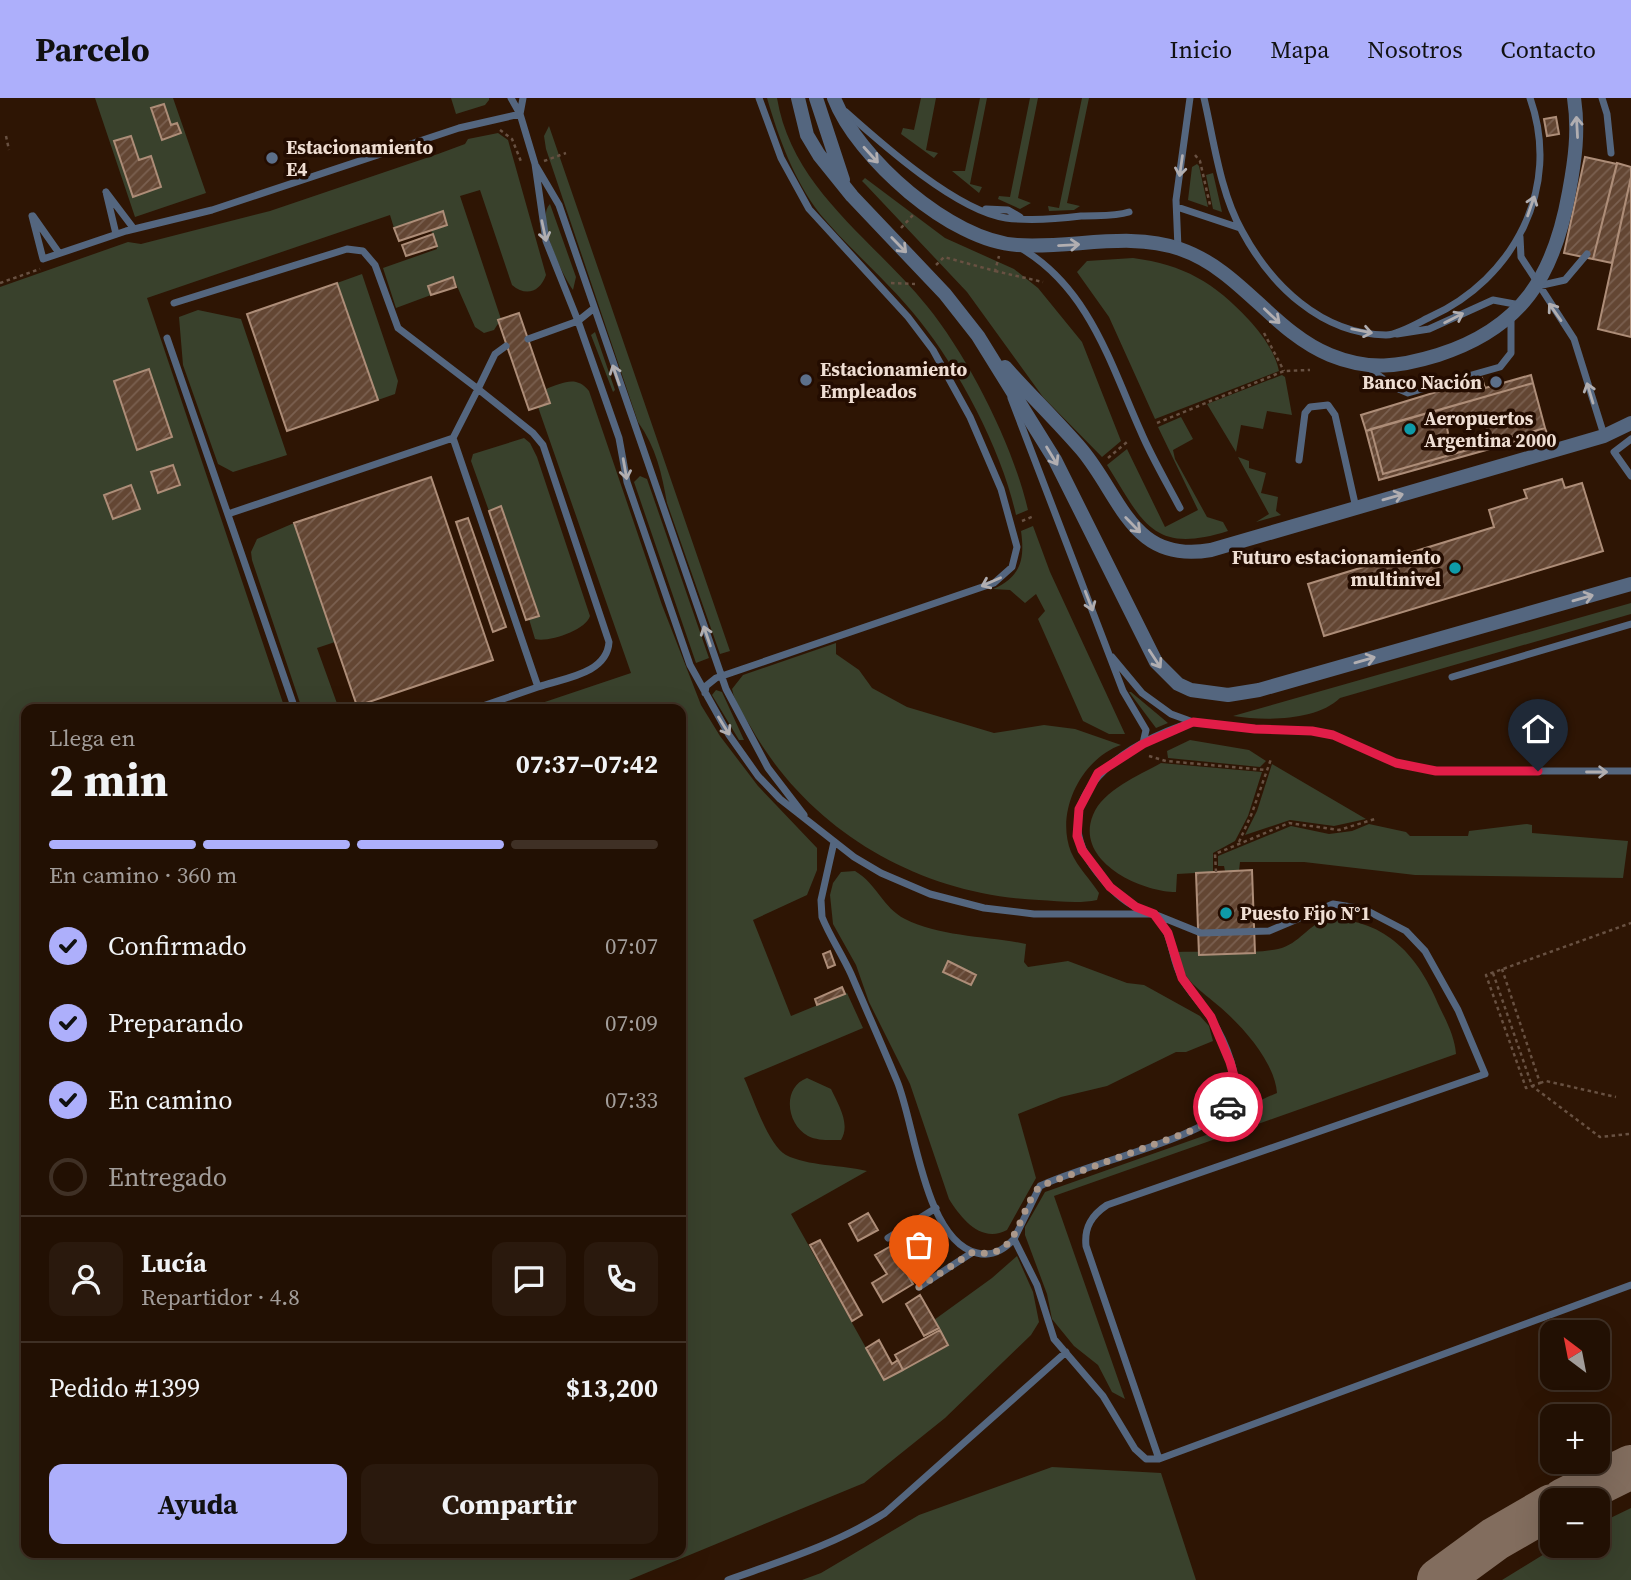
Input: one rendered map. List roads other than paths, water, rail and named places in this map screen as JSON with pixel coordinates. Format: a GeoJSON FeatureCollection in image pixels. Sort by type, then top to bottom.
{"type":"FeatureCollection","features":[{"type":"Feature","properties":{"kind":"street"},"geometry":{"type":"LineString","coordinates":[[798,98],[807,135],[847,190],[928,274],[978,337],[1084,453],[1130,524],[1170,550],[1211,550],[1604,436],[1631,424]]}},
{"type":"Feature","properties":{"kind":"street"},"geometry":{"type":"LineString","coordinates":[[816,98],[847,190]]}},
{"type":"Feature","properties":{"kind":"street"},"geometry":{"type":"LineString","coordinates":[[835,100],[870,156],[901,184],[948,219],[973,233],[1009,244],[1128,240],[1178,248],[1217,267],[1275,320],[1314,348],[1365,366],[1402,366],[1450,351],[1487,333],[1516,309],[1537,286],[1552,261],[1565,213],[1577,140],[1574,98]]}},
{"type":"Feature","properties":{"kind":"street"},"geometry":{"type":"LineString","coordinates":[[978,337],[1055,460],[1151,653],[1165,674],[1191,690],[1228,695],[1259,690],[1631,584]]}},
{"type":"Feature","properties":{"kind":"lane"},"geometry":{"type":"LineString","coordinates":[[511,98],[520,114],[535,164],[546,241],[578,321],[619,438],[627,482],[690,665],[706,698],[758,776],[780,799],[834,842],[881,873],[930,894],[984,908],[1034,914],[1154,914]]}},
{"type":"Feature","properties":{"kind":"lane"},"geometry":{"type":"LineString","coordinates":[[520,114],[523,98]]}},
{"type":"Feature","properties":{"kind":"lane"},"geometry":{"type":"LineString","coordinates":[[706,698],[706,686],[721,676],[994,583],[1007,574],[1016,560],[1015,525],[953,383],[933,350],[882,288],[809,209],[781,158],[760,98]]}},
{"type":"Feature","properties":{"kind":"lane"},"geometry":{"type":"LineString","coordinates":[[1178,248],[1177,207],[1191,98]]}},
{"type":"Feature","properties":{"kind":"lane"},"geometry":{"type":"LineString","coordinates":[[1204,98],[1229,201],[1240,228],[1286,292],[1319,316],[1353,330],[1389,335],[1429,329],[1493,300],[1516,309],[1511,353],[1500,367],[1408,393],[1399,391],[1365,366]]}},
{"type":"Feature","properties":{"kind":"lane"},"geometry":{"type":"LineString","coordinates":[[1389,335],[1451,307],[1477,290],[1498,269],[1520,234],[1535,194],[1539,170],[1538,131],[1530,98]]}},
{"type":"Feature","properties":{"kind":"lane"},"geometry":{"type":"LineString","coordinates":[[1602,98],[1607,114],[1611,153]]}},
{"type":"Feature","properties":{"kind":"lane"},"geometry":{"type":"LineString","coordinates":[[835,100],[883,145],[955,196],[981,209],[1007,218],[1062,219],[1129,212]]}},
{"type":"Feature","properties":{"kind":"lane"},"geometry":{"type":"LineString","coordinates":[[59,253],[32,216],[43,258],[59,253],[116,234],[212,210],[459,128],[520,114]]}},
{"type":"Feature","properties":{"kind":"lane"},"geometry":{"type":"LineString","coordinates":[[535,164],[559,205],[635,432],[736,713],[768,768],[810,824]]}},
{"type":"Feature","properties":{"kind":"lane"},"geometry":{"type":"LineString","coordinates":[[116,234],[106,192],[134,229]]}},
{"type":"Feature","properties":{"kind":"lane"},"geometry":{"type":"LineString","coordinates":[[1177,207],[1240,228]]}},
{"type":"Feature","properties":{"kind":"lane"},"geometry":{"type":"LineString","coordinates":[[1520,234],[1521,257],[1537,286],[1574,339],[1604,436]]}},
{"type":"Feature","properties":{"kind":"lane"},"geometry":{"type":"LineString","coordinates":[[1009,244],[1048,267],[1083,309],[1112,361],[1141,432],[1180,508]]}},
{"type":"Feature","properties":{"kind":"lane"},"geometry":{"type":"LineString","coordinates":[[174,303],[347,249],[363,251],[375,265],[398,328],[533,433],[543,445],[609,642],[608,653],[595,668],[489,704]]}},
{"type":"Feature","properties":{"kind":"lane"},"geometry":{"type":"LineString","coordinates":[[1537,286],[1565,280],[1587,254]]}},
{"type":"Feature","properties":{"kind":"lane"},"geometry":{"type":"LineString","coordinates":[[528,339],[578,321],[593,309]]}},
{"type":"Feature","properties":{"kind":"lane"},"geometry":{"type":"LineString","coordinates":[[167,338],[293,704]]}},
{"type":"Feature","properties":{"kind":"lane"},"geometry":{"type":"LineString","coordinates":[[228,514],[453,438],[495,354],[506,346]]}},
{"type":"Feature","properties":{"kind":"lane"},"geometry":{"type":"LineString","coordinates":[[1003,377],[1123,691],[1146,730],[1143,744]]}},
{"type":"Feature","properties":{"kind":"lane"},"geometry":{"type":"LineString","coordinates":[[1299,460],[1302,418],[1310,407],[1328,405],[1335,415],[1356,508]]}},
{"type":"Feature","properties":{"kind":"lane"},"geometry":{"type":"LineString","coordinates":[[619,438],[635,432]]}},
{"type":"Feature","properties":{"kind":"lane"},"geometry":{"type":"LineString","coordinates":[[453,438],[538,687]]}},
{"type":"Feature","properties":{"kind":"lane"},"geometry":{"type":"LineString","coordinates":[[1631,439],[1614,452],[1631,476]]}},
{"type":"Feature","properties":{"kind":"lane"},"geometry":{"type":"LineString","coordinates":[[1452,677],[1631,624]]}},
{"type":"Feature","properties":{"kind":"lane"},"geometry":{"type":"LineString","coordinates":[[1112,657],[1149,698],[1171,714],[1193,722],[1333,735],[1396,763],[1436,771],[1631,771]]}},
{"type":"Feature","properties":{"kind":"lane"},"geometry":{"type":"LineString","coordinates":[[1159,1459],[1086,1246],[1085,1235],[1097,1212],[1107,1205],[1485,1074],[1440,973],[1406,931],[1385,918],[1363,909],[1333,904],[1269,931],[1201,933],[1136,907],[1110,887],[1088,861],[1077,836],[1079,809],[1098,773],[1143,744],[1193,722]]}},
{"type":"Feature","properties":{"kind":"lane"},"geometry":{"type":"LineString","coordinates":[[834,842],[821,900],[822,916],[897,1083],[922,1175],[944,1227],[958,1243],[973,1252],[987,1255],[998,1252],[1014,1239],[1040,1186],[1199,1128],[1229,1107],[1236,1083],[1220,1037],[1211,1017],[1182,978],[1172,942],[1154,914]]}},
{"type":"Feature","properties":{"kind":"lane"},"geometry":{"type":"LineString","coordinates":[[888,1238],[936,1208]]}},
{"type":"Feature","properties":{"kind":"lane"},"geometry":{"type":"LineString","coordinates":[[1014,1239],[1037,1284],[1050,1332],[1103,1396],[1135,1449],[1146,1459],[1159,1459],[1631,1285]]}},
{"type":"Feature","properties":{"kind":"lane"},"geometry":{"type":"LineString","coordinates":[[919,1287],[973,1252]]}},
{"type":"Feature","properties":{"kind":"lane"},"geometry":{"type":"LineString","coordinates":[[728,1580],[813,1550],[885,1513],[1066,1352]]}},
{"type":"Feature","properties":{"kind":"place","name":"Estacionamiento E4"},"geometry":{"type":"Point","coordinates":[272,158]}},
{"type":"Feature","properties":{"kind":"place","name":"Estacionamiento Empleados"},"geometry":{"type":"Point","coordinates":[806,380]}},
{"type":"Feature","properties":{"kind":"place","name":"Banco Nación"},"geometry":{"type":"Point","coordinates":[1496,382]}},
{"type":"Feature","properties":{"kind":"place","name":"Aeropuertos Argentina 2000"},"geometry":{"type":"Point","coordinates":[1410,429]}},
{"type":"Feature","properties":{"kind":"place","name":"Futuro estacionamiento multinivel"},"geometry":{"type":"Point","coordinates":[1455,568]}},
{"type":"Feature","properties":{"kind":"place","name":"Puesto Fijo N°1"},"geometry":{"type":"Point","coordinates":[1226,913]}}]}
